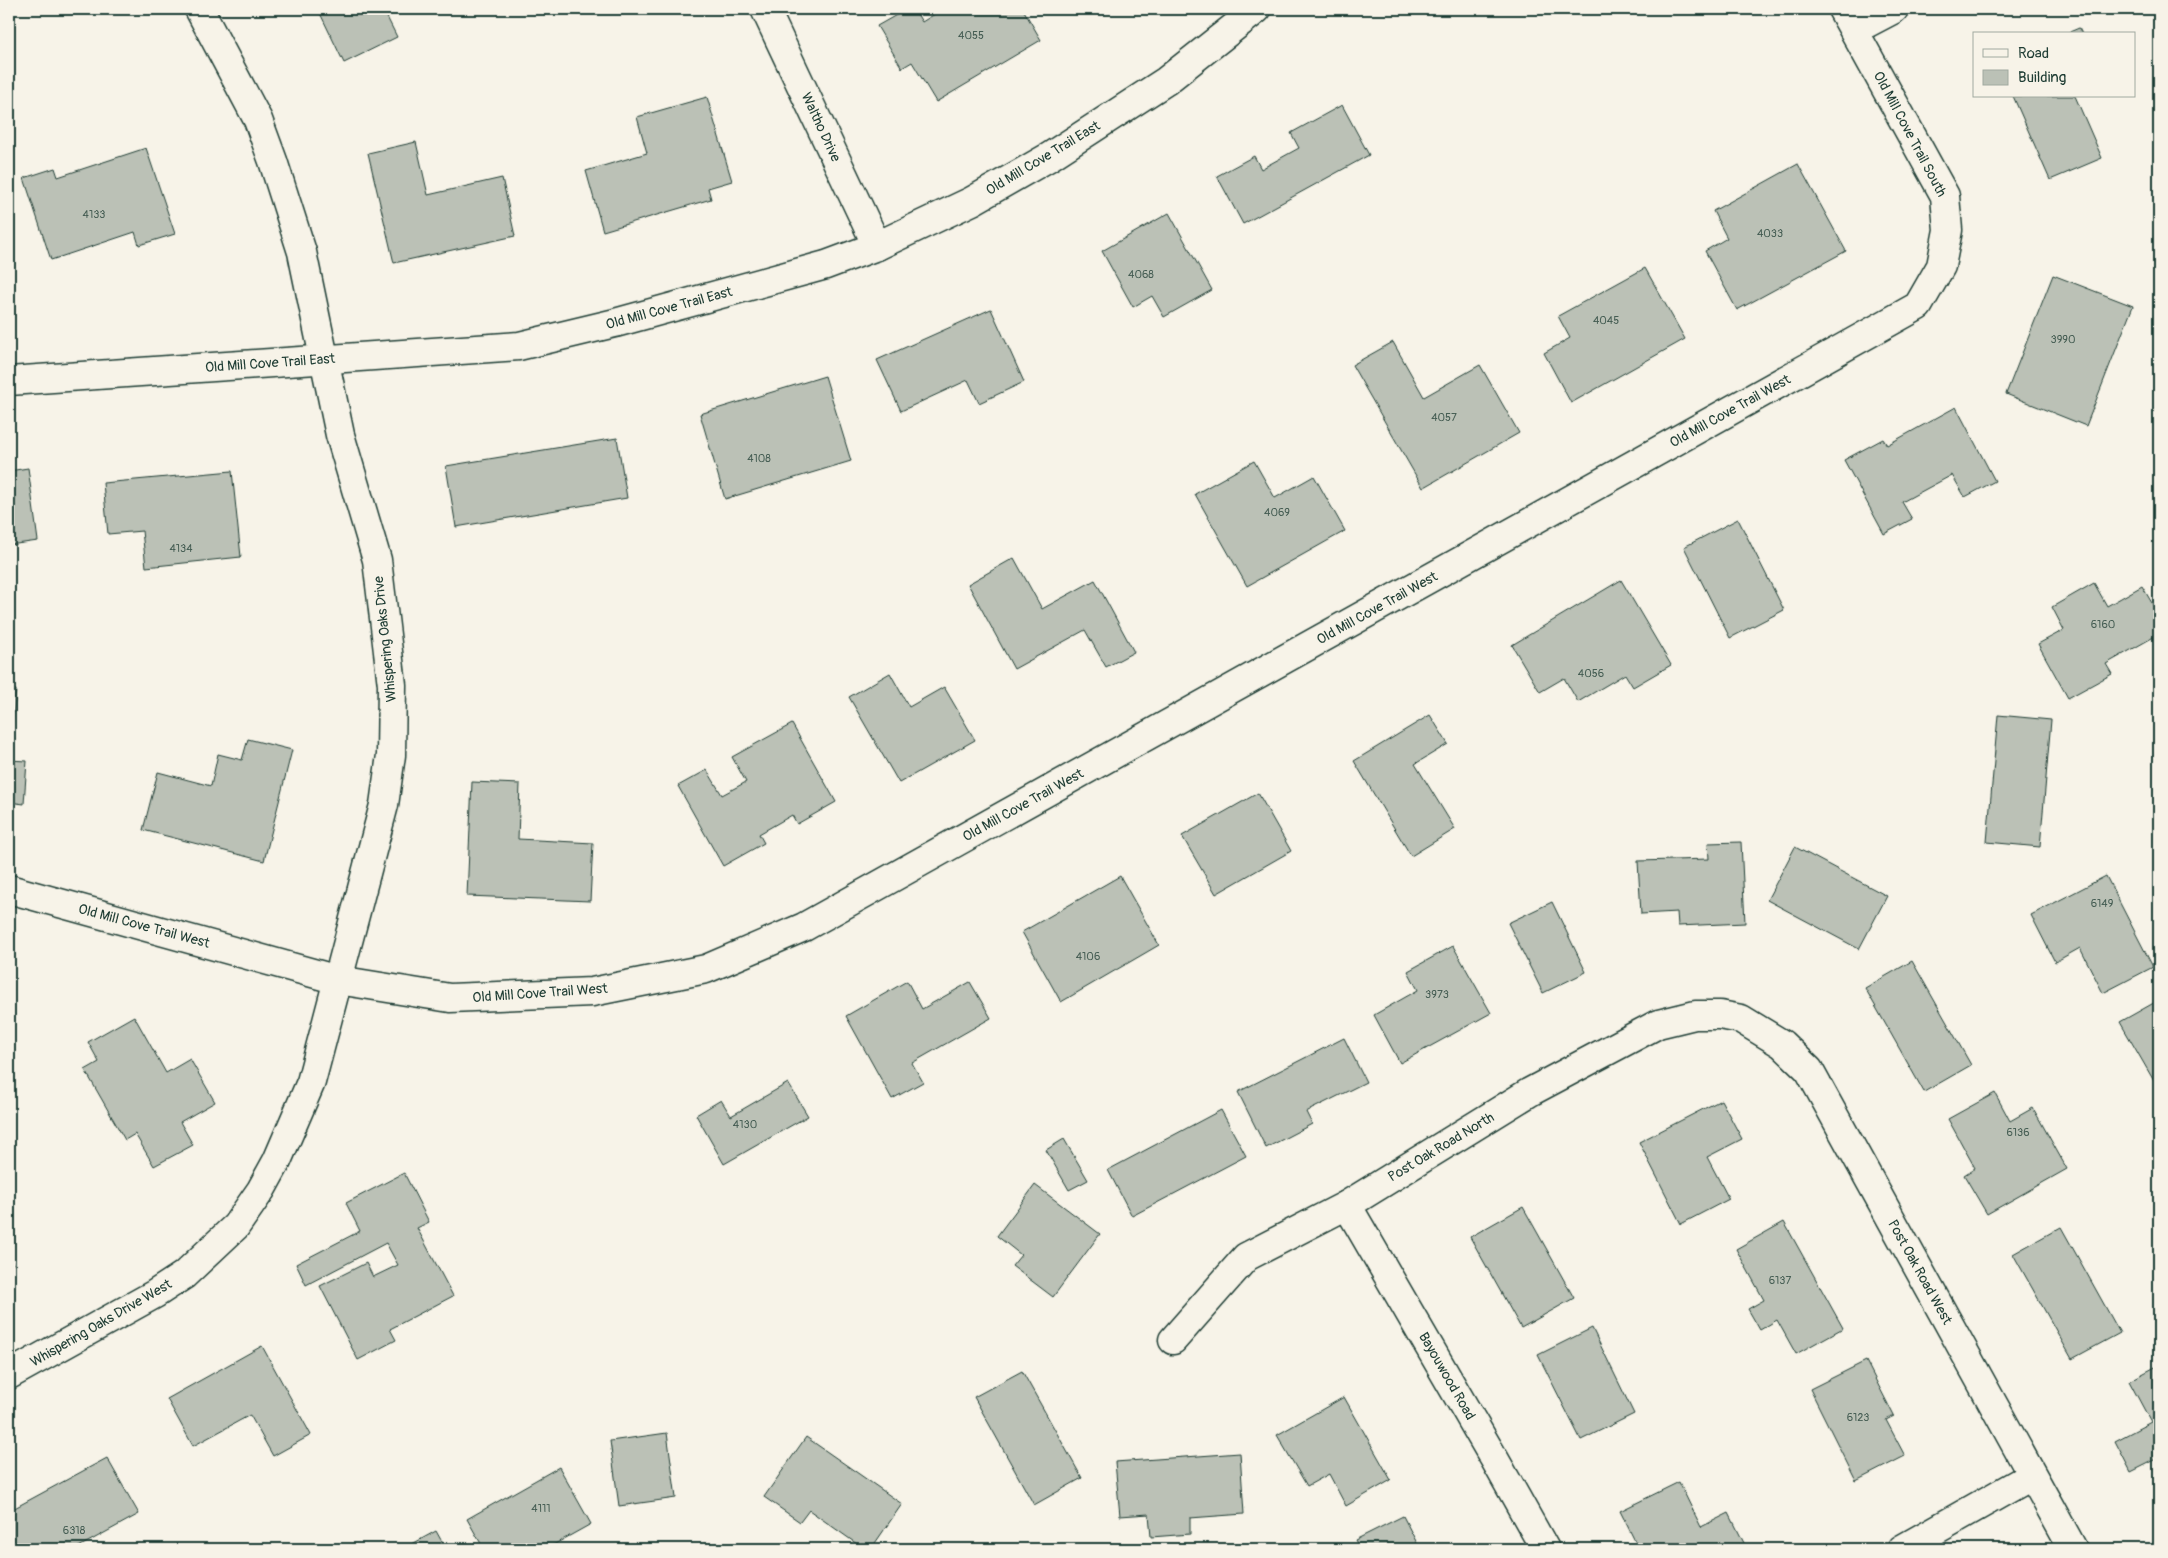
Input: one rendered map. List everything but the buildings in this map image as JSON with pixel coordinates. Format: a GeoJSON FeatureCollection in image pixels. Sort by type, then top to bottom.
{"type":"FeatureCollection","features":[{"type":"Feature","properties":{"kind":"street","name":"Whispering Oaks Drive"},"geometry":{"type":"LineString","coordinates":[[199,9],[258,120],[274,161],[302,252],[340,435],[377,560],[392,685],[391,755],[384,804],[338,980]]}},
{"type":"Feature","properties":{"kind":"street","name":"Waltho Drive"},"geometry":{"type":"LineString","coordinates":[[765,9],[877,246]]}},
{"type":"Feature","properties":{"kind":"street","name":"Old Mill Cove Trail East"},"geometry":{"type":"LineString","coordinates":[[9,381],[519,346],[615,323],[826,265],[877,246],[972,201],[1049,158],[1166,81],[1257,9]]}},
{"type":"Feature","properties":{"kind":"street"},"geometry":{"type":"LineString","coordinates":[[1848,19],[1894,9]]}},
{"type":"Feature","properties":{"kind":"street","name":"Old Mill Cove Trail South"},"geometry":{"type":"LineString","coordinates":[[1848,19],[1945,196],[1948,230],[1941,266]]}},
{"type":"Feature","properties":{"kind":"street","name":"Old Mill Cove Trail West"},"geometry":{"type":"LineString","coordinates":[[9,889],[338,980],[450,998],[592,992],[706,969],[804,926],[1918,306],[1941,266]]}},
{"type":"Feature","properties":{"kind":"street","name":"Whispering Oaks Drive West"},"geometry":{"type":"LineString","coordinates":[[9,1375],[155,1294],[184,1274],[236,1226],[261,1190],[277,1161],[311,1082],[338,980]]}},
{"type":"Feature","properties":{"kind":"street","name":"Post Oak Road North"},"geometry":{"type":"LineString","coordinates":[[1173,1340],[1246,1257],[1347,1205],[1530,1092],[1658,1024],[1695,1015],[1720,1015],[1741,1019]]}},
{"type":"Feature","properties":{"kind":"street","name":"Post Oak Road West"},"geometry":{"type":"LineString","coordinates":[[1741,1019],[1782,1044],[1809,1070],[2031,1476],[2073,1549]]}},
{"type":"Feature","properties":{"kind":"street","name":"Bayouwood Road"},"geometry":{"type":"LineString","coordinates":[[1347,1205],[1495,1460],[1544,1549]]}},
{"type":"Feature","properties":{"kind":"street"},"geometry":{"type":"LineString","coordinates":[[1902,1549],[2031,1476]]}}]}
